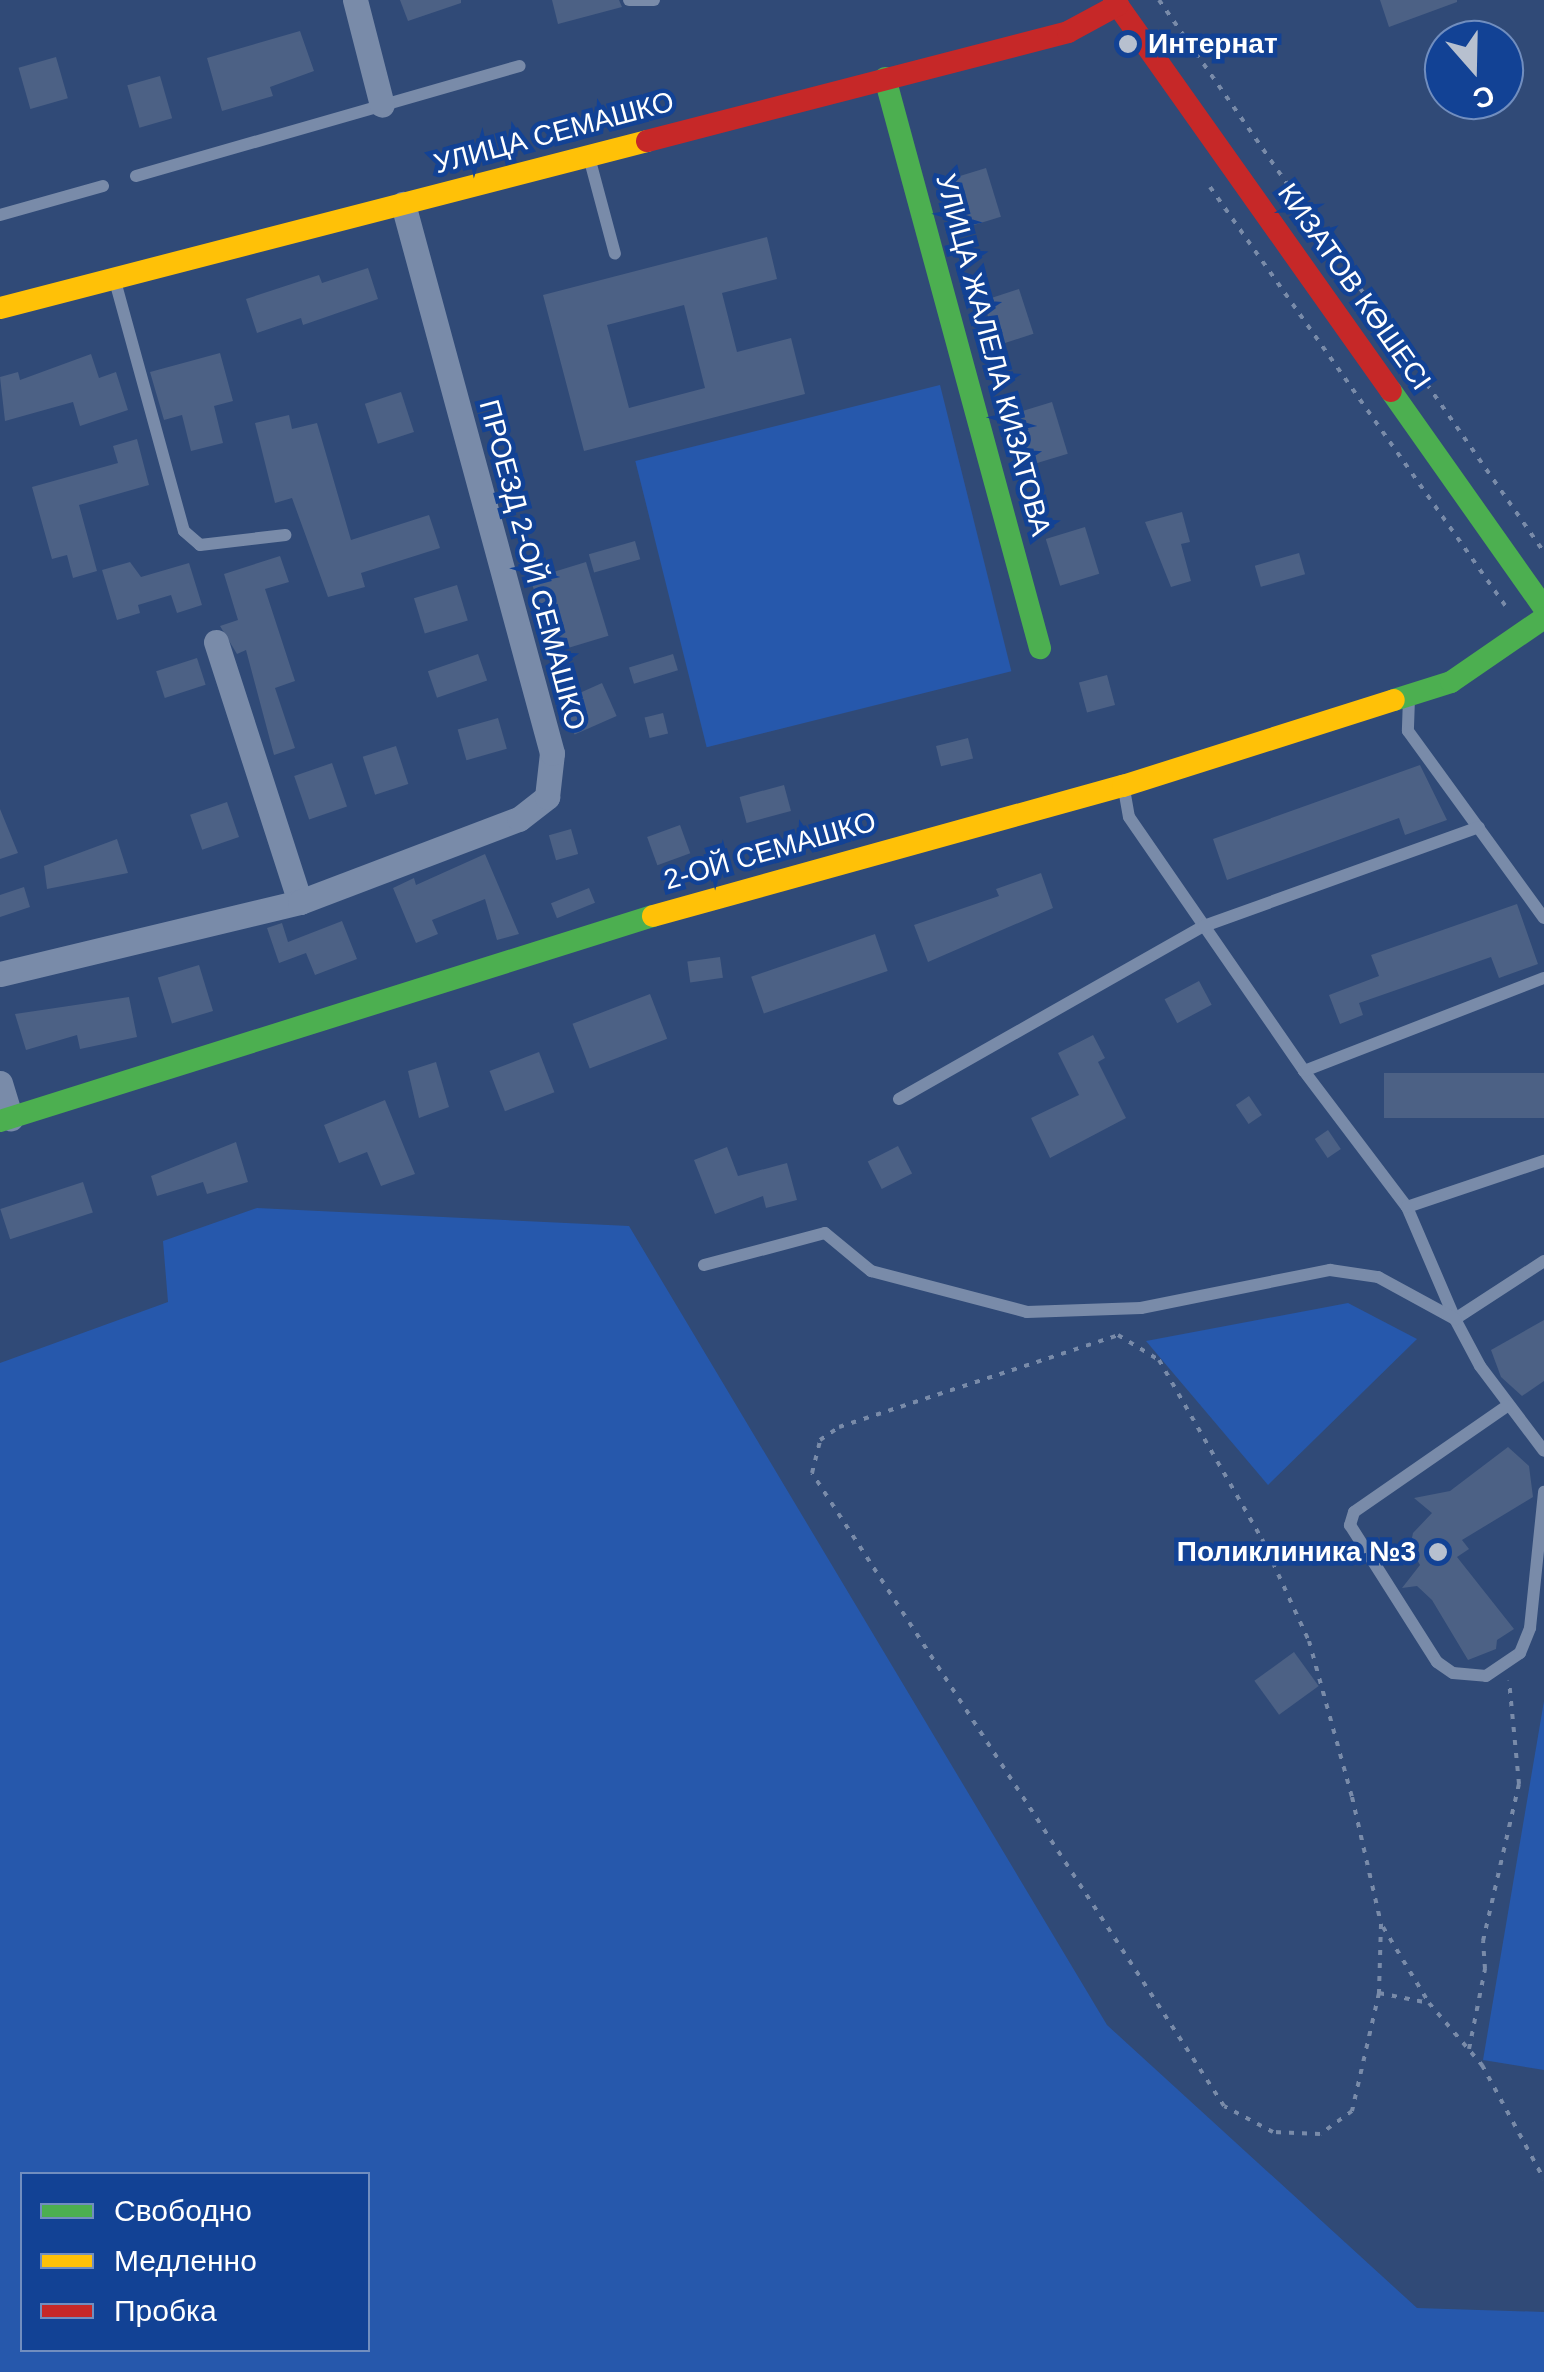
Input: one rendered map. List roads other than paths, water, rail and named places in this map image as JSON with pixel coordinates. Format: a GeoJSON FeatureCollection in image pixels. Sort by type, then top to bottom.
{"type":"FeatureCollection","features":[{"type":"Feature","properties":{"kind":"street"},"geometry":{"type":"LineString","coordinates":[[355,0],[382,105]]}},
{"type":"Feature","properties":{"kind":"street","name":"УЛИЦА СЕМАШКО"},"geometry":{"type":"LineString","coordinates":[[0,308],[1068,32],[1116,2]]}},
{"type":"Feature","properties":{"kind":"street","name":"КИЗАТОВ КӨШЕСІ"},"geometry":{"type":"LineString","coordinates":[[1116,2],[1544,608]]}},
{"type":"Feature","properties":{"kind":"street","name":"УЛИЦА ЖАЛЕЛА КИЗАТОВА"},"geometry":{"type":"LineString","coordinates":[[885,78],[1040,648]]}},
{"type":"Feature","properties":{"kind":"street","name":"ПРОЕЗД 2-ОЙ СЕМАШКО"},"geometry":{"type":"LineString","coordinates":[[0,974],[300,902],[519,819],[547,796],[553,776],[402,204]]}},
{"type":"Feature","properties":{"kind":"street","name":"2-ОЙ СЕМАШКО"},"geometry":{"type":"LineString","coordinates":[[6,1119],[754,884],[1123,786],[1451,682],[1544,618]]}},
{"type":"Feature","properties":{"kind":"street"},"geometry":{"type":"LineString","coordinates":[[216,642],[300,902]]}},
{"type":"Feature","properties":{"kind":"street"},"geometry":{"type":"LineString","coordinates":[[0,1082],[6,1119]]}},
{"type":"Feature","properties":{"kind":"lane"},"geometry":{"type":"LineString","coordinates":[[629,0],[654,0]]}},
{"type":"Feature","properties":{"kind":"lane"},"geometry":{"type":"LineString","coordinates":[[136,176],[520,66]]}},
{"type":"Feature","properties":{"kind":"lane"},"geometry":{"type":"LineString","coordinates":[[588,155],[615,254]]}},
{"type":"Feature","properties":{"kind":"lane"},"geometry":{"type":"LineString","coordinates":[[0,215],[103,186]]}},
{"type":"Feature","properties":{"kind":"lane"},"geometry":{"type":"LineString","coordinates":[[114,279],[184,531],[200,544],[285,536]]}},
{"type":"Feature","properties":{"kind":"lane"},"geometry":{"type":"LineString","coordinates":[[1408,695],[1408,731],[1544,918]]}},
{"type":"Feature","properties":{"kind":"lane"},"geometry":{"type":"LineString","coordinates":[[1123,786],[1129,817],[1304,1070],[1407,1207],[1455,1320],[1507,1406],[1544,1451]]}},
{"type":"Feature","properties":{"kind":"lane"},"geometry":{"type":"LineString","coordinates":[[899,1099],[1204,926],[1479,827]]}},
{"type":"Feature","properties":{"kind":"lane"},"geometry":{"type":"LineString","coordinates":[[1304,1070],[1544,978]]}},
{"type":"Feature","properties":{"kind":"lane"},"geometry":{"type":"LineString","coordinates":[[1407,1207],[1544,1161]]}},
{"type":"Feature","properties":{"kind":"lane"},"geometry":{"type":"LineString","coordinates":[[704,1265],[825,1233],[871,1272],[1027,1312],[1141,1308],[1330,1270],[1378,1277],[1455,1320]]}},
{"type":"Feature","properties":{"kind":"lane"},"geometry":{"type":"LineString","coordinates":[[1455,1320],[1544,1262]]}},
{"type":"Feature","properties":{"kind":"lane"},"geometry":{"type":"LineString","coordinates":[[1507,1406],[1354,1512],[1350,1525],[1437,1662],[1474,1678],[1508,1665],[1530,1628],[1544,1492]]}},
{"type":"Feature","properties":{"kind":"place","name":"Интернат"},"geometry":{"type":"Point","coordinates":[1128,44]}},
{"type":"Feature","properties":{"kind":"place","name":"Поликлиника №3"},"geometry":{"type":"Point","coordinates":[1438,1552]}}]}
